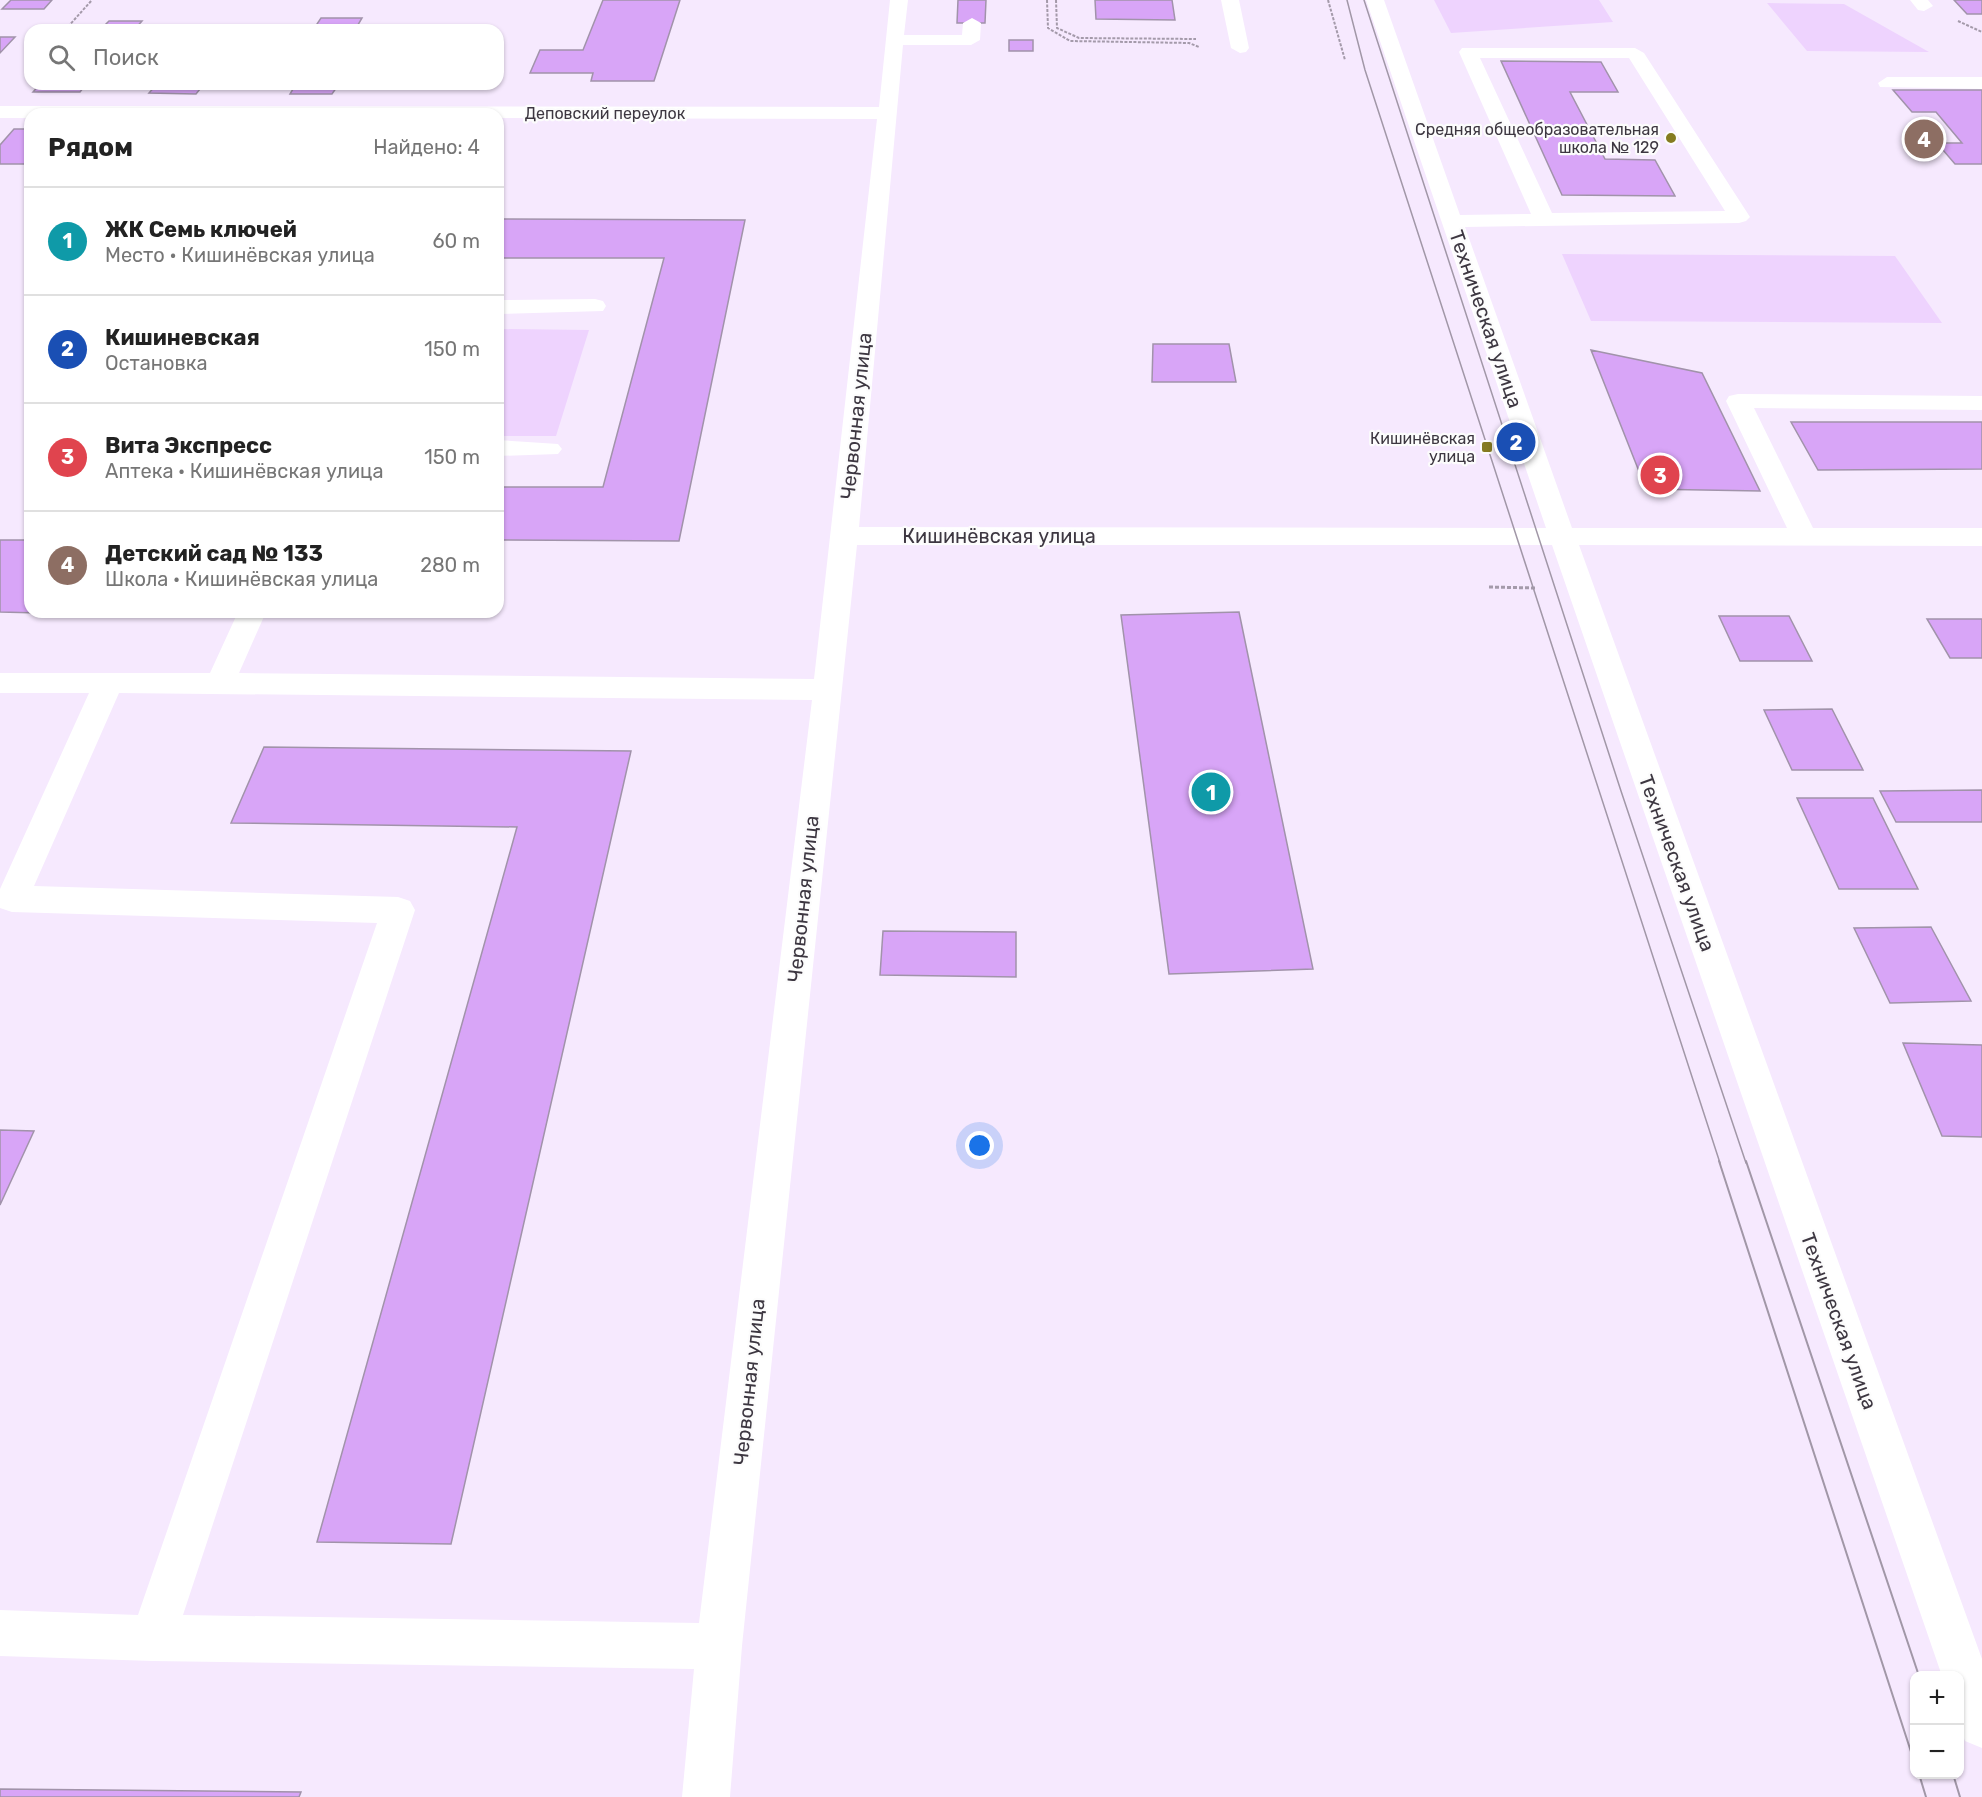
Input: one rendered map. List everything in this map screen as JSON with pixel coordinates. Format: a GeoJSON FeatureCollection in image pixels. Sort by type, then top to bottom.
{"type":"FeatureCollection","features":[{"type":"Feature","properties":{"kind":"street","name":"Червонная улица"},"geometry":{"type":"LineString","coordinates":[[706,1797],[719,1646],[845,536],[899,0]]}},
{"type":"Feature","properties":{"kind":"street"},"geometry":{"type":"LineString","coordinates":[[1230,0],[1240,48]]}},
{"type":"Feature","properties":{"kind":"street","name":"Техническая улица"},"geometry":{"type":"LineString","coordinates":[[1375,0],[1982,1724]]}},
{"type":"Feature","properties":{"kind":"street"},"geometry":{"type":"LineString","coordinates":[[894,40],[971,40],[972,23]]}},
{"type":"Feature","properties":{"kind":"street"},"geometry":{"type":"LineString","coordinates":[[1452,221],[1739,218],[1635,53],[1468,52],[1544,219]]}},
{"type":"Feature","properties":{"kind":"street"},"geometry":{"type":"LineString","coordinates":[[1887,83],[1982,83]]}},
{"type":"Feature","properties":{"kind":"street","name":"Деповский переулок"},"geometry":{"type":"LineString","coordinates":[[0,112],[24,112]]}},
{"type":"Feature","properties":{"kind":"street","name":"Деповский переулок"},"geometry":{"type":"LineString","coordinates":[[504,113],[886,113]]}},
{"type":"Feature","properties":{"kind":"street"},"geometry":{"type":"LineString","coordinates":[[504,307],[595,306]]}},
{"type":"Feature","properties":{"kind":"street"},"geometry":{"type":"LineString","coordinates":[[1804,536],[1738,401],[1982,403]]}},
{"type":"Feature","properties":{"kind":"street"},"geometry":{"type":"LineString","coordinates":[[504,448],[549,449]]}},
{"type":"Feature","properties":{"kind":"street","name":"Кишинёвская улица"},"geometry":{"type":"LineString","coordinates":[[845,536],[1982,537]]}},
{"type":"Feature","properties":{"kind":"street"},"geometry":{"type":"LineString","coordinates":[[220,683],[249,618]]}},
{"type":"Feature","properties":{"kind":"street"},"geometry":{"type":"LineString","coordinates":[[0,683],[109,682],[826,690]]}},
{"type":"Feature","properties":{"kind":"street"},"geometry":{"type":"LineString","coordinates":[[109,682],[12,899],[398,910],[153,1638]]}},
{"type":"Feature","properties":{"kind":"street"},"geometry":{"type":"LineString","coordinates":[[0,1633],[153,1638],[719,1646]]}},
{"type":"Feature","properties":{"kind":"path"},"geometry":{"type":"LineString","coordinates":[[70,24],[92,0]]}},
{"type":"Feature","properties":{"kind":"path"},"geometry":{"type":"LineString","coordinates":[[1047,0],[1048,28],[1063,39],[1081,43],[1189,43],[1197,45],[1202,52]]}},
{"type":"Feature","properties":{"kind":"path"},"geometry":{"type":"LineString","coordinates":[[1056,0],[1057,28],[1079,38],[1201,39]]}},
{"type":"Feature","properties":{"kind":"path"},"geometry":{"type":"LineString","coordinates":[[1328,0],[1345,60]]}},
{"type":"Feature","properties":{"kind":"shaded area"},"geometry":{"type":"Polygon","coordinates":[[[1434,0],[1599,0],[1613,22],[1451,33],[1434,0]]]}},
{"type":"Feature","properties":{"kind":"shaded area"},"geometry":{"type":"Polygon","coordinates":[[[1767,3],[1844,4],[1929,52],[1807,51],[1767,3]]]}},
{"type":"Feature","properties":{"kind":"shaded area"},"geometry":{"type":"Polygon","coordinates":[[[1562,254],[1895,256],[1942,323],[1591,321],[1562,254]]]}},
{"type":"Feature","properties":{"kind":"shaded area"},"geometry":{"type":"Polygon","coordinates":[[[504,329],[589,330],[556,436],[504,436],[504,329]]]}},
{"type":"Feature","properties":{"kind":"building"},"geometry":{"type":"Polygon","coordinates":[[[11,0],[52,0],[44,9],[2,9],[11,0]]]}},
{"type":"Feature","properties":{"kind":"building"},"geometry":{"type":"Polygon","coordinates":[[[603,0],[680,0],[654,81],[591,81],[593,73],[530,73],[540,50],[583,50],[603,0]]]}},
{"type":"Feature","properties":{"kind":"building"},"geometry":{"type":"Polygon","coordinates":[[[958,0],[986,0],[985,23],[957,23],[958,0]]]}},
{"type":"Feature","properties":{"kind":"building"},"geometry":{"type":"Polygon","coordinates":[[[1095,0],[1172,0],[1175,20],[1096,19],[1095,0]]]}},
{"type":"Feature","properties":{"kind":"building"},"geometry":{"type":"Polygon","coordinates":[[[1954,0],[1982,0],[1982,14],[1967,14],[1954,0]]]}},
{"type":"Feature","properties":{"kind":"building"},"geometry":{"type":"Polygon","coordinates":[[[321,18],[362,18],[358,24],[317,24],[321,18]]]}},
{"type":"Feature","properties":{"kind":"building"},"geometry":{"type":"Polygon","coordinates":[[[109,21],[142,21],[139,24],[106,24],[109,21]]]}},
{"type":"Feature","properties":{"kind":"building"},"geometry":{"type":"Polygon","coordinates":[[[0,37],[15,37],[0,53],[0,37]]]}},
{"type":"Feature","properties":{"kind":"building"},"geometry":{"type":"Polygon","coordinates":[[[1009,40],[1033,40],[1033,51],[1009,51],[1009,40]]]}},
{"type":"Feature","properties":{"kind":"building"},"geometry":{"type":"Polygon","coordinates":[[[1501,61],[1601,62],[1618,92],[1570,92],[1605,159],[1655,160],[1675,196],[1562,195],[1501,61]]]}},
{"type":"Feature","properties":{"kind":"building"},"geometry":{"type":"Polygon","coordinates":[[[35,90],[82,90],[80,92],[33,92],[35,90]]]}},
{"type":"Feature","properties":{"kind":"building"},"geometry":{"type":"Polygon","coordinates":[[[152,90],[199,90],[196,94],[149,93],[152,90]]]}},
{"type":"Feature","properties":{"kind":"building"},"geometry":{"type":"Polygon","coordinates":[[[292,90],[335,90],[332,94],[290,94],[292,90]]]}},
{"type":"Feature","properties":{"kind":"building"},"geometry":{"type":"Polygon","coordinates":[[[1893,90],[1982,90],[1982,164],[1955,164],[1937,143],[1962,143],[1936,112],[1912,112],[1893,90]]]}},
{"type":"Feature","properties":{"kind":"building"},"geometry":{"type":"Polygon","coordinates":[[[14,129],[24,129],[24,164],[0,164],[0,145],[14,129]]]}},
{"type":"Feature","properties":{"kind":"building"},"geometry":{"type":"Polygon","coordinates":[[[504,219],[745,220],[679,541],[504,540],[504,487],[603,487],[664,258],[504,258],[504,219]]]}},
{"type":"Feature","properties":{"kind":"building"},"geometry":{"type":"Polygon","coordinates":[[[1153,344],[1229,344],[1236,382],[1152,382],[1153,344]]]}},
{"type":"Feature","properties":{"kind":"building"},"geometry":{"type":"Polygon","coordinates":[[[1591,350],[1702,373],[1760,491],[1646,489],[1591,350]]]}},
{"type":"Feature","properties":{"kind":"building"},"geometry":{"type":"Polygon","coordinates":[[[1791,422],[1982,422],[1982,469],[1818,470],[1791,422]]]}},
{"type":"Feature","properties":{"kind":"building"},"geometry":{"type":"Polygon","coordinates":[[[0,540],[24,540],[24,613],[0,612],[0,540]]]}},
{"type":"Feature","properties":{"kind":"building"},"geometry":{"type":"Polygon","coordinates":[[[1239,612],[1313,969],[1169,974],[1121,615],[1239,612]]]}},
{"type":"Feature","properties":{"kind":"building"},"geometry":{"type":"Polygon","coordinates":[[[1719,616],[1789,616],[1812,661],[1740,661],[1719,616]]]}},
{"type":"Feature","properties":{"kind":"building"},"geometry":{"type":"Polygon","coordinates":[[[1927,619],[1982,619],[1982,658],[1950,658],[1927,619]]]}},
{"type":"Feature","properties":{"kind":"building"},"geometry":{"type":"Polygon","coordinates":[[[1832,709],[1863,770],[1792,770],[1764,710],[1832,709]]]}},
{"type":"Feature","properties":{"kind":"building"},"geometry":{"type":"Polygon","coordinates":[[[264,747],[631,751],[451,1544],[317,1542],[517,827],[231,823],[264,747]]]}},
{"type":"Feature","properties":{"kind":"building"},"geometry":{"type":"Polygon","coordinates":[[[1982,790],[1982,822],[1896,822],[1880,791],[1982,790]]]}},
{"type":"Feature","properties":{"kind":"building"},"geometry":{"type":"Polygon","coordinates":[[[1797,798],[1873,798],[1918,889],[1839,889],[1797,798]]]}},
{"type":"Feature","properties":{"kind":"building"},"geometry":{"type":"Polygon","coordinates":[[[1931,927],[1971,1001],[1890,1003],[1854,928],[1931,927]]]}},
{"type":"Feature","properties":{"kind":"building"},"geometry":{"type":"Polygon","coordinates":[[[883,931],[1016,932],[1016,977],[880,975],[883,931]]]}},
{"type":"Feature","properties":{"kind":"building"},"geometry":{"type":"Polygon","coordinates":[[[1903,1043],[1982,1045],[1982,1137],[1942,1136],[1903,1043]]]}},
{"type":"Feature","properties":{"kind":"building"},"geometry":{"type":"Polygon","coordinates":[[[0,1130],[34,1131],[0,1205],[0,1130]]]}},
{"type":"Feature","properties":{"kind":"building"},"geometry":{"type":"Polygon","coordinates":[[[0,1789],[301,1792],[299,1797],[0,1797],[0,1789]]]}},
{"type":"Feature","properties":{"kind":"tram line"},"geometry":{"type":"LineString","coordinates":[[1347,0],[1365,70],[1720,1163]]}},
{"type":"Feature","properties":{"kind":"tram line"},"geometry":{"type":"LineString","coordinates":[[1364,0],[1621,791],[1746,1163]]}},
{"type":"Feature","properties":{"kind":"tram line"},"geometry":{"type":"LineString","coordinates":[[1719,1161],[1910,1749]]}},
{"type":"Feature","properties":{"kind":"tram line"},"geometry":{"type":"LineString","coordinates":[[1746,1161],[1917,1671]]}},
{"type":"Feature","properties":{"kind":"tram line"},"geometry":{"type":"LineString","coordinates":[[1921,1779],[1926,1797]]}},
{"type":"Feature","properties":{"kind":"tram line"},"geometry":{"type":"LineString","coordinates":[[1955,1779],[1960,1797]]}},
{"type":"Feature","properties":{"kind":"place","name":"Средняя общеобразовательная школа № 129"},"geometry":{"type":"Point","coordinates":[1671,138]}},
{"type":"Feature","properties":{"kind":"place","name":"Детский сад № 133"},"geometry":{"type":"Point","coordinates":[1924,139]}},
{"type":"Feature","properties":{"kind":"place","name":"Кишиневская"},"geometry":{"type":"Point","coordinates":[1516,442]}},
{"type":"Feature","properties":{"kind":"place","name":"Кишинёвская улица"},"geometry":{"type":"Point","coordinates":[1487,447]}},
{"type":"Feature","properties":{"kind":"place","name":"Вита Экспресс"},"geometry":{"type":"Point","coordinates":[1660,475]}},
{"type":"Feature","properties":{"kind":"place","name":"ЖК Семь ключей"},"geometry":{"type":"Point","coordinates":[1211,792]}}]}
